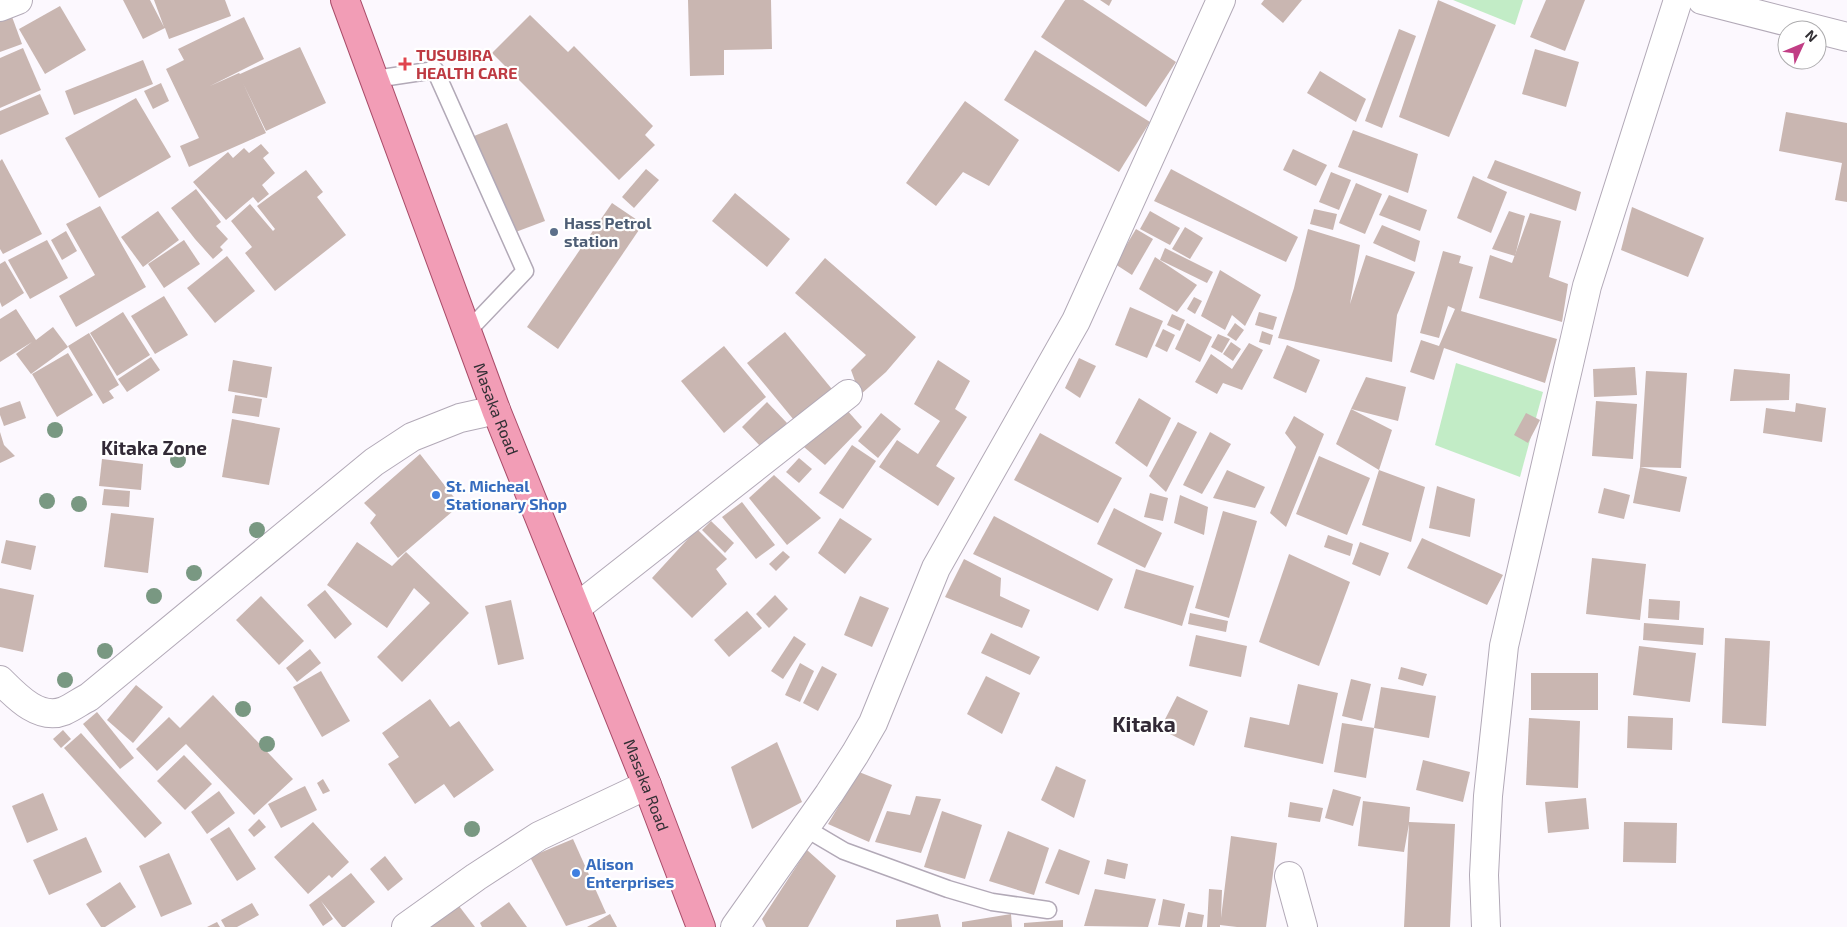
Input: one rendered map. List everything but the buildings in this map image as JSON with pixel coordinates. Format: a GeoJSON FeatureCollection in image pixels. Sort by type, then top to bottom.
{"type":"FeatureCollection","features":[{"type":"Feature","properties":{"kind":"main road","name":"Masaka Road"},"geometry":{"type":"LineString","coordinates":[[345,0],[496,410],[647,785],[701,927]]}},
{"type":"Feature","properties":{"kind":"street"},"geometry":{"type":"LineString","coordinates":[[0,7],[18,0]]}},
{"type":"Feature","properties":{"kind":"street"},"geometry":{"type":"LineString","coordinates":[[735,927],[805,828],[855,754],[873,723],[936,568],[1076,321],[1221,0]]}},
{"type":"Feature","properties":{"kind":"street"},"geometry":{"type":"LineString","coordinates":[[1486,927],[1484,875],[1488,806],[1504,646],[1587,286],[1678,0]]}},
{"type":"Feature","properties":{"kind":"street"},"geometry":{"type":"LineString","coordinates":[[1702,0],[1847,37]]}},
{"type":"Feature","properties":{"kind":"street"},"geometry":{"type":"LineString","coordinates":[[576,608],[848,394]]}},
{"type":"Feature","properties":{"kind":"street"},"geometry":{"type":"LineString","coordinates":[[0,680],[36,710],[54,714],[88,697],[374,462],[412,437],[460,418],[496,410]]}},
{"type":"Feature","properties":{"kind":"street"},"geometry":{"type":"LineString","coordinates":[[406,927],[538,836],[647,785]]}},
{"type":"Feature","properties":{"kind":"street"},"geometry":{"type":"LineString","coordinates":[[1288,876],[1303,927]]}},
{"type":"Feature","properties":{"kind":"lane"},"geometry":{"type":"LineString","coordinates":[[375,79],[434,70],[525,271],[467,332]]}},
{"type":"Feature","properties":{"kind":"lane"},"geometry":{"type":"LineString","coordinates":[[805,828],[844,851],[948,889],[992,902],[1048,910]]}},
{"type":"Feature","properties":{"kind":"green space"},"geometry":{"type":"Polygon","coordinates":[[[1453,0],[1523,0],[1515,25],[1453,0]]]}},
{"type":"Feature","properties":{"kind":"green space"},"geometry":{"type":"Polygon","coordinates":[[[1456,363],[1543,392],[1520,477],[1435,445],[1456,363]]]}},
{"type":"Feature","properties":{"kind":"place","name":"TUSUBIRA HEALTH CARE"},"geometry":{"type":"Point","coordinates":[405,64]}},
{"type":"Feature","properties":{"kind":"place","name":"Hass Petrol station"},"geometry":{"type":"Point","coordinates":[554,232]}},
{"type":"Feature","properties":{"kind":"place","name":"St. Micheal Stationary Shop"},"geometry":{"type":"Point","coordinates":[436,495]}},
{"type":"Feature","properties":{"kind":"place","name":"Alison Enterprises"},"geometry":{"type":"Point","coordinates":[576,873]}},
{"type":"Feature","properties":{"kind":"district","name":"Kitaka Zone"},"geometry":{"type":"Point","coordinates":[154,448]}},
{"type":"Feature","properties":{"kind":"district","name":"Kitaka"},"geometry":{"type":"Point","coordinates":[1144,725]}}]}
